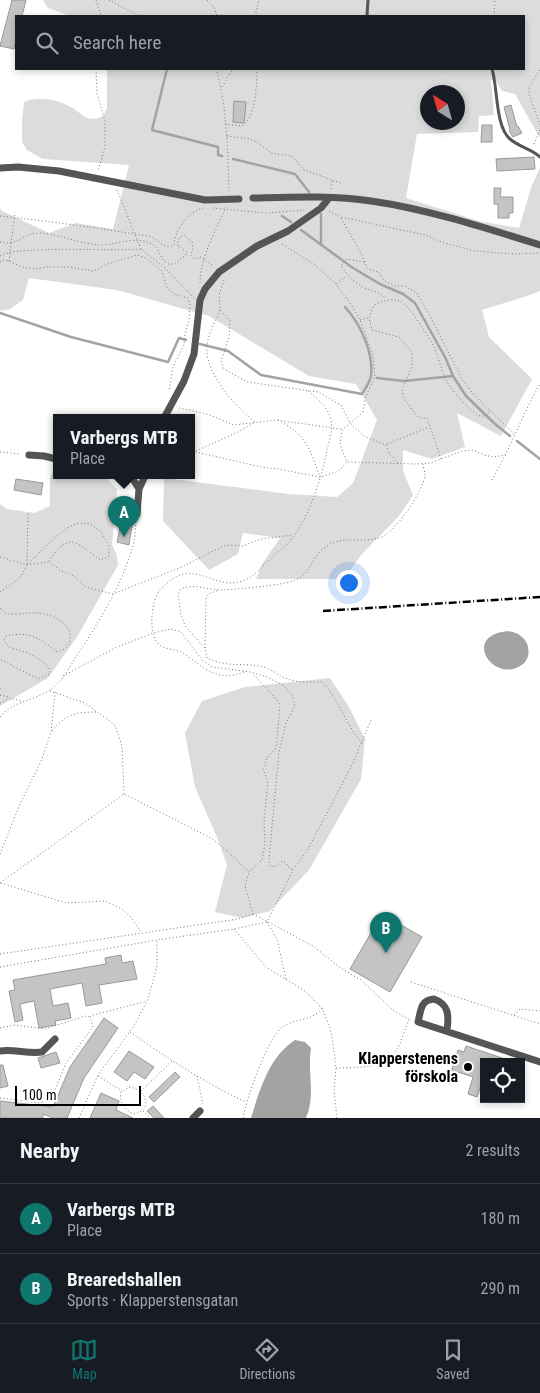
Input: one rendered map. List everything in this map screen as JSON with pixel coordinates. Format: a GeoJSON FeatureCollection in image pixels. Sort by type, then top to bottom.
{"type":"FeatureCollection","features":[{"type":"Feature","properties":{"kind":"street"},"geometry":{"type":"LineString","coordinates":[[0,168],[18,167],[58,171],[205,200],[239,199]]}},
{"type":"Feature","properties":{"kind":"street"},"geometry":{"type":"LineString","coordinates":[[253,198],[329,198],[370,201],[414,209],[540,245]]}},
{"type":"Feature","properties":{"kind":"street"},"geometry":{"type":"LineString","coordinates":[[166,414],[184,381],[194,354],[200,300],[206,289],[219,272],[258,246],[288,231],[321,208],[329,198]]}},
{"type":"Feature","properties":{"kind":"street"},"geometry":{"type":"LineString","coordinates":[[29,455],[53,458]]}},
{"type":"Feature","properties":{"kind":"street"},"geometry":{"type":"LineString","coordinates":[[133,479],[139,489]]}},
{"type":"Feature","properties":{"kind":"street"},"geometry":{"type":"LineString","coordinates":[[137,514],[139,489],[144,479]]}},
{"type":"Feature","properties":{"kind":"street"},"geometry":{"type":"LineString","coordinates":[[447,1030],[448,1014],[443,1004],[434,999],[424,1002],[420,1009],[418,1022],[540,1062]]}},
{"type":"Feature","properties":{"kind":"street"},"geometry":{"type":"LineString","coordinates":[[0,1051],[10,1049],[42,1052],[55,1039]]}},
{"type":"Feature","properties":{"kind":"street"},"geometry":{"type":"LineString","coordinates":[[193,1118],[200,1111]]}},
{"type":"Feature","properties":{"kind":"lane"},"geometry":{"type":"LineString","coordinates":[[367,15],[368,0]]}},
{"type":"Feature","properties":{"kind":"lane"},"geometry":{"type":"LineString","coordinates":[[492,70],[505,133],[510,139],[540,157]]}},
{"type":"Feature","properties":{"kind":"path"},"geometry":{"type":"LineString","coordinates":[[96,0],[100,15]]}},
{"type":"Feature","properties":{"kind":"path"},"geometry":{"type":"LineString","coordinates":[[109,0],[137,15]]}},
{"type":"Feature","properties":{"kind":"path"},"geometry":{"type":"LineString","coordinates":[[207,0],[214,7],[217,15]]}},
{"type":"Feature","properties":{"kind":"path"},"geometry":{"type":"LineString","coordinates":[[255,15],[259,0]]}},
{"type":"Feature","properties":{"kind":"path"},"geometry":{"type":"LineString","coordinates":[[494,15],[495,0]]}},
{"type":"Feature","properties":{"kind":"path"},"geometry":{"type":"LineString","coordinates":[[96,70],[97,93],[105,122],[105,147],[96,179]]}},
{"type":"Feature","properties":{"kind":"path"},"geometry":{"type":"LineString","coordinates":[[114,182],[119,199],[141,249],[166,268],[191,297],[200,300],[200,272],[204,258],[229,199],[222,88],[216,70]]}},
{"type":"Feature","properties":{"kind":"path"},"geometry":{"type":"LineString","coordinates":[[222,88],[232,70]]}},
{"type":"Feature","properties":{"kind":"path"},"geometry":{"type":"LineString","coordinates":[[225,124],[242,126],[250,119],[257,81],[256,70]]}},
{"type":"Feature","properties":{"kind":"path"},"geometry":{"type":"LineString","coordinates":[[540,70],[529,87],[529,94],[540,125]]}},
{"type":"Feature","properties":{"kind":"path"},"geometry":{"type":"LineString","coordinates":[[532,152],[540,129]]}},
{"type":"Feature","properties":{"kind":"path"},"geometry":{"type":"LineString","coordinates":[[226,136],[250,138],[271,153],[292,156],[304,170],[341,183]]}},
{"type":"Feature","properties":{"kind":"path"},"geometry":{"type":"LineString","coordinates":[[0,216],[80,225],[149,236],[164,247],[171,247],[174,244],[174,235],[180,226],[199,209],[210,208],[266,213],[321,208],[341,217],[426,235],[444,243],[475,251],[513,254],[540,253]]}},
{"type":"Feature","properties":{"kind":"path"},"geometry":{"type":"LineString","coordinates":[[9,261],[15,212]]}},
{"type":"Feature","properties":{"kind":"path"},"geometry":{"type":"LineString","coordinates":[[341,217],[370,270],[379,272],[384,281],[396,286],[404,286],[416,292],[462,379],[475,396],[515,435]]}},
{"type":"Feature","properties":{"kind":"path"},"geometry":{"type":"LineString","coordinates":[[0,242],[12,244],[26,235],[38,233],[57,235],[101,245],[137,240],[152,244],[158,248],[164,261],[168,264],[174,264],[186,255],[187,252],[178,246],[180,237],[184,236],[192,242],[191,254],[193,258],[204,258],[219,272],[224,281],[219,295],[220,310],[207,342],[208,359],[218,384],[241,410],[255,422]]}},
{"type":"Feature","properties":{"kind":"path"},"geometry":{"type":"LineString","coordinates":[[273,238],[315,265],[336,284],[360,320],[374,355],[375,377],[366,396],[363,412],[342,430],[340,444],[347,462]]}},
{"type":"Feature","properties":{"kind":"path"},"geometry":{"type":"LineString","coordinates":[[0,256],[11,251],[67,248],[141,249]]}},
{"type":"Feature","properties":{"kind":"path"},"geometry":{"type":"LineString","coordinates":[[0,262],[3,260],[9,261],[35,269],[68,267],[93,271],[128,257],[137,255],[146,258],[162,271],[166,288],[174,294],[188,298],[190,304],[189,321],[184,343],[173,367],[168,395]]}},
{"type":"Feature","properties":{"kind":"path"},"geometry":{"type":"LineString","coordinates":[[364,262],[347,259],[341,266],[347,276],[364,288],[377,292],[387,299],[402,301],[409,308],[434,347],[446,380],[474,413],[484,416],[491,411]]}},
{"type":"Feature","properties":{"kind":"path"},"geometry":{"type":"LineString","coordinates":[[336,284],[347,276]]}},
{"type":"Feature","properties":{"kind":"path"},"geometry":{"type":"LineString","coordinates":[[372,330],[369,318],[374,305],[387,299]]}},
{"type":"Feature","properties":{"kind":"path"},"geometry":{"type":"LineString","coordinates":[[220,310],[230,320],[228,338],[221,361],[224,369],[247,382],[318,392],[341,405],[350,423],[364,436],[386,444],[430,426]]}},
{"type":"Feature","properties":{"kind":"path"},"geometry":{"type":"LineString","coordinates":[[360,320],[369,318]]}},
{"type":"Feature","properties":{"kind":"path"},"geometry":{"type":"LineString","coordinates":[[365,330],[399,337],[412,352],[412,367],[402,389],[404,399],[420,418],[427,418],[441,459]]}},
{"type":"Feature","properties":{"kind":"path"},"geometry":{"type":"LineString","coordinates":[[492,480],[540,384]]}},
{"type":"Feature","properties":{"kind":"path"},"geometry":{"type":"LineString","coordinates":[[244,672],[228,676],[213,674],[199,666],[181,651],[161,646],[153,633],[152,608],[159,591],[172,579],[185,573],[233,584],[248,579],[291,540],[309,508],[320,478],[331,428],[327,410],[320,401],[307,391]]}},
{"type":"Feature","properties":{"kind":"path"},"geometry":{"type":"LineString","coordinates":[[170,406],[207,414],[234,425],[276,420],[342,430]]}},
{"type":"Feature","properties":{"kind":"path"},"geometry":{"type":"LineString","coordinates":[[276,420],[294,430],[308,446],[320,478]]}},
{"type":"Feature","properties":{"kind":"path"},"geometry":{"type":"LineString","coordinates":[[196,452],[255,422]]}},
{"type":"Feature","properties":{"kind":"path"},"geometry":{"type":"LineString","coordinates":[[386,444],[389,453],[398,463]]}},
{"type":"Feature","properties":{"kind":"path"},"geometry":{"type":"LineString","coordinates":[[196,452],[320,478],[339,471],[347,462],[423,464],[462,451],[473,450],[493,457],[506,455]]}},
{"type":"Feature","properties":{"kind":"path"},"geometry":{"type":"LineString","coordinates":[[0,452],[29,455]]}},
{"type":"Feature","properties":{"kind":"path"},"geometry":{"type":"LineString","coordinates":[[362,743],[356,736],[333,693],[322,682],[288,680],[268,668],[216,663],[207,658],[205,648],[206,597],[208,594],[220,590],[287,582],[302,576],[310,569],[318,553],[333,543],[340,540],[380,538],[391,530],[405,514],[415,498],[425,476],[423,464]]}},
{"type":"Feature","properties":{"kind":"path"},"geometry":{"type":"LineString","coordinates":[[27,564],[28,514]]}},
{"type":"Feature","properties":{"kind":"path"},"geometry":{"type":"LineString","coordinates":[[0,717],[6,710],[22,701],[49,691],[57,684],[90,636],[113,594],[133,546],[137,514]]}},
{"type":"Feature","properties":{"kind":"path"},"geometry":{"type":"LineString","coordinates":[[0,592],[20,578],[27,564],[67,528],[78,523],[90,524],[100,532],[108,545],[109,556],[101,560],[79,544],[69,542],[60,546],[49,562]]}},
{"type":"Feature","properties":{"kind":"path"},"geometry":{"type":"LineString","coordinates":[[0,557],[27,564],[49,562],[61,572],[74,576],[86,588],[113,594],[184,566],[223,546],[243,546],[261,539],[294,535]]}},
{"type":"Feature","properties":{"kind":"path"},"geometry":{"type":"LineString","coordinates":[[205,648],[185,626],[178,596],[180,589],[188,586],[220,590]]}},
{"type":"Feature","properties":{"kind":"path"},"geometry":{"type":"LineString","coordinates":[[0,608],[6,613]]}},
{"type":"Feature","properties":{"kind":"path"},"geometry":{"type":"LineString","coordinates":[[0,613],[38,613],[56,618],[67,626],[71,635],[70,643],[65,649],[57,652],[30,634],[6,636],[4,640],[8,647],[28,652],[49,668],[50,674],[38,680],[0,658]]}},
{"type":"Feature","properties":{"kind":"path"},"geometry":{"type":"LineString","coordinates":[[63,676],[115,648],[153,633],[171,629],[181,632],[203,661],[213,667],[267,677],[284,686],[292,695],[294,706],[286,723],[279,752],[269,859],[270,866],[276,867],[282,862],[294,870]]}},
{"type":"Feature","properties":{"kind":"path"},"geometry":{"type":"LineString","coordinates":[[254,675],[277,700],[280,706],[276,748],[267,758],[263,768],[268,782],[264,822],[265,844],[262,860],[249,872],[245,886],[253,914],[313,946],[342,969],[361,980],[394,1011],[409,1019],[398,1048],[384,1062],[377,1065],[336,1068]]}},
{"type":"Feature","properties":{"kind":"path"},"geometry":{"type":"LineString","coordinates":[[49,691],[85,704],[115,724],[122,746],[124,794]]}},
{"type":"Feature","properties":{"kind":"path"},"geometry":{"type":"LineString","coordinates":[[0,854],[20,804],[42,759],[51,732],[55,692]]}},
{"type":"Feature","properties":{"kind":"path"},"geometry":{"type":"LineString","coordinates":[[0,695],[22,701]]}},
{"type":"Feature","properties":{"kind":"path"},"geometry":{"type":"LineString","coordinates":[[0,703],[10,698]]}},
{"type":"Feature","properties":{"kind":"path"},"geometry":{"type":"LineString","coordinates":[[51,732],[61,719],[81,712],[98,712]]}},
{"type":"Feature","properties":{"kind":"path"},"geometry":{"type":"LineString","coordinates":[[267,922],[294,870],[307,851],[362,743],[372,718]]}},
{"type":"Feature","properties":{"kind":"path"},"geometry":{"type":"LineString","coordinates":[[124,794],[211,838],[249,872]]}},
{"type":"Feature","properties":{"kind":"path"},"geometry":{"type":"LineString","coordinates":[[0,883],[124,794]]}},
{"type":"Feature","properties":{"kind":"path"},"geometry":{"type":"LineString","coordinates":[[0,883],[66,903],[105,901],[120,908],[130,916],[141,932]]}},
{"type":"Feature","properties":{"kind":"path"},"geometry":{"type":"LineString","coordinates":[[0,954],[238,919],[253,914]]}},
{"type":"Feature","properties":{"kind":"path"},"geometry":{"type":"LineString","coordinates":[[0,967],[267,922]]}},
{"type":"Feature","properties":{"kind":"path"},"geometry":{"type":"LineString","coordinates":[[267,922],[277,939],[286,979]]}},
{"type":"Feature","properties":{"kind":"path"},"geometry":{"type":"LineString","coordinates":[[234,929],[266,967],[313,998],[322,1008],[330,1028],[336,1068],[334,1090],[336,1118]]}},
{"type":"Feature","properties":{"kind":"path"},"geometry":{"type":"LineString","coordinates":[[79,1118],[98,1076],[130,1031],[147,1001],[156,966],[157,940]]}},
{"type":"Feature","properties":{"kind":"path"},"geometry":{"type":"LineString","coordinates":[[411,982],[540,1024]]}},
{"type":"Feature","properties":{"kind":"path"},"geometry":{"type":"LineString","coordinates":[[0,1028],[15,1026],[45,1029],[85,1016],[90,1017],[92,1014],[147,1001]]}},
{"type":"Feature","properties":{"kind":"path"},"geometry":{"type":"LineString","coordinates":[[243,1118],[246,1102],[268,1047],[282,1026],[317,1015],[322,1008]]}},
{"type":"Feature","properties":{"kind":"path"},"geometry":{"type":"LineString","coordinates":[[513,1016],[520,1009],[540,1011]]}},
{"type":"Feature","properties":{"kind":"path"},"geometry":{"type":"LineString","coordinates":[[0,1098],[38,1103],[51,1100],[66,1063],[93,1027],[90,1017]]}},
{"type":"Feature","properties":{"kind":"path"},"geometry":{"type":"LineString","coordinates":[[130,1031],[172,1061],[246,1102]]}},
{"type":"Feature","properties":{"kind":"path"},"geometry":{"type":"LineString","coordinates":[[141,1092],[172,1061]]}},
{"type":"Feature","properties":{"kind":"path"},"geometry":{"type":"LineString","coordinates":[[98,1076],[122,1092]]}},
{"type":"Feature","properties":{"kind":"path"},"geometry":{"type":"LineString","coordinates":[[197,1076],[203,1106],[200,1111]]}},
{"type":"Feature","properties":{"kind":"path"},"geometry":{"type":"LineString","coordinates":[[129,1087],[134,1087],[141,1092],[146,1099],[146,1104],[142,1110],[132,1115],[122,1103],[120,1098],[122,1092],[129,1087]]}},
{"type":"Feature","properties":{"kind":"path"},"geometry":{"type":"LineString","coordinates":[[142,1110],[150,1118]]}},
{"type":"Feature","properties":{"kind":"shaded area"},"geometry":{"type":"Polygon","coordinates":[[[43,0],[540,0],[540,138],[515,94],[502,91],[496,81],[491,80],[494,115],[479,116],[478,132],[417,134],[406,198],[479,221],[519,228],[532,185],[540,168],[540,291],[482,310],[489,337],[532,379],[501,436],[457,413],[465,447],[432,459],[403,450],[403,471],[413,495],[399,516],[362,554],[344,579],[256,579],[262,564],[280,538],[243,533],[238,554],[209,570],[163,521],[164,479],[288,494],[337,497],[353,483],[377,420],[356,384],[309,376],[209,316],[117,290],[29,278],[23,300],[10,309],[0,311],[0,208],[2,211],[49,233],[76,223],[113,229],[129,165],[43,159],[27,150],[22,142],[24,102],[35,99],[52,100],[69,106],[88,118],[92,119],[103,116],[107,108],[107,70],[525,70],[525,15],[67,15],[48,8],[43,0]]]}},
{"type":"Feature","properties":{"kind":"shaded area"},"geometry":{"type":"Polygon","coordinates":[[[53,469],[53,479],[107,479],[117,489],[112,544],[117,556],[118,565],[77,637],[48,678],[0,706],[0,504],[7,509],[35,513],[50,506],[50,478],[53,469]]]}},
{"type":"Feature","properties":{"kind":"shaded area"},"geometry":{"type":"Polygon","coordinates":[[[508,631],[517,634],[525,640],[528,654],[523,664],[513,669],[502,669],[493,665],[487,658],[484,649],[486,641],[493,635],[508,631]]]}},
{"type":"Feature","properties":{"kind":"shaded area"},"geometry":{"type":"Polygon","coordinates":[[[330,678],[349,707],[365,739],[361,779],[309,870],[270,911],[242,918],[215,912],[227,865],[195,787],[185,733],[202,701],[245,687],[330,678]]]}},
{"type":"Feature","properties":{"kind":"shaded area"},"geometry":{"type":"Polygon","coordinates":[[[295,1040],[305,1042],[311,1048],[311,1092],[306,1118],[251,1118],[262,1085],[272,1065],[278,1055],[295,1040]]]}},
{"type":"Feature","properties":{"kind":"building"},"geometry":{"type":"Polygon","coordinates":[[[12,0],[26,0],[22,15],[15,15],[14,49],[0,46],[12,0]]]}},
{"type":"Feature","properties":{"kind":"building"},"geometry":{"type":"Polygon","coordinates":[[[234,101],[246,102],[244,123],[233,122],[234,101]]]}},
{"type":"Feature","properties":{"kind":"building"},"geometry":{"type":"Polygon","coordinates":[[[511,105],[517,127],[522,133],[513,137],[509,131],[504,107],[511,105]]]}},
{"type":"Feature","properties":{"kind":"building"},"geometry":{"type":"Polygon","coordinates":[[[482,125],[492,125],[492,142],[481,142],[482,125]]]}},
{"type":"Feature","properties":{"kind":"building"},"geometry":{"type":"Polygon","coordinates":[[[534,157],[535,169],[497,171],[496,159],[534,157]]]}},
{"type":"Feature","properties":{"kind":"building"},"geometry":{"type":"Polygon","coordinates":[[[494,188],[501,188],[500,197],[513,197],[513,213],[509,213],[509,218],[498,218],[498,204],[494,204],[494,188]]]}},
{"type":"Feature","properties":{"kind":"building"},"geometry":{"type":"Polygon","coordinates":[[[16,479],[43,483],[41,495],[14,490],[16,479]]]}},
{"type":"Feature","properties":{"kind":"building"},"geometry":{"type":"Polygon","coordinates":[[[125,518],[133,519],[129,545],[117,542],[120,528],[123,529],[125,518]]]}},
{"type":"Feature","properties":{"kind":"building"},"geometry":{"type":"Polygon","coordinates":[[[382,914],[422,937],[390,992],[350,969],[382,914]]]}},
{"type":"Feature","properties":{"kind":"building"},"geometry":{"type":"Polygon","coordinates":[[[121,955],[122,963],[133,961],[137,979],[99,985],[102,1003],[86,1006],[82,983],[50,989],[53,1006],[68,1003],[71,1018],[55,1021],[56,1025],[39,1028],[34,1001],[20,1004],[23,1020],[15,1022],[9,991],[15,990],[13,980],[106,964],[105,958],[121,955]]]}},
{"type":"Feature","properties":{"kind":"building"},"geometry":{"type":"Polygon","coordinates":[[[104,1018],[118,1028],[84,1078],[67,1118],[53,1118],[43,1114],[43,1118],[0,1118],[0,1101],[53,1107],[70,1067],[104,1018]]]}},
{"type":"Feature","properties":{"kind":"building","name":"Klapperstenens förskola"},"geometry":{"type":"Polygon","coordinates":[[[466,1046],[502,1058],[480,1058],[480,1088],[477,1097],[468,1094],[473,1077],[458,1072],[456,1077],[450,1075],[458,1050],[464,1052],[466,1046]]]}},
{"type":"Feature","properties":{"kind":"building"},"geometry":{"type":"Polygon","coordinates":[[[129,1051],[154,1067],[145,1079],[134,1072],[127,1081],[114,1072],[129,1051]]]}},
{"type":"Feature","properties":{"kind":"building"},"geometry":{"type":"Polygon","coordinates":[[[56,1052],[60,1063],[41,1068],[38,1058],[56,1052]]]}},
{"type":"Feature","properties":{"kind":"building"},"geometry":{"type":"Polygon","coordinates":[[[0,1065],[3,1065],[8,1086],[0,1088],[0,1065]]]}},
{"type":"Feature","properties":{"kind":"building"},"geometry":{"type":"Polygon","coordinates":[[[175,1072],[180,1077],[154,1102],[149,1097],[175,1072]]]}},
{"type":"Feature","properties":{"kind":"building"},"geometry":{"type":"Polygon","coordinates":[[[101,1093],[119,1101],[116,1110],[133,1118],[90,1118],[101,1093]]]}},
{"type":"Feature","properties":{"kind":"building"},"geometry":{"type":"Polygon","coordinates":[[[153,1106],[164,1118],[154,1118],[147,1111],[153,1106]]]}},
{"type":"Feature","properties":{"kind":"waterway"},"geometry":{"type":"LineString","coordinates":[[167,70],[152,130],[218,147],[218,155],[222,156]]}},
{"type":"Feature","properties":{"kind":"waterway"},"geometry":{"type":"LineString","coordinates":[[233,159],[295,174],[309,192]]}},
{"type":"Feature","properties":{"kind":"waterway"},"geometry":{"type":"LineString","coordinates":[[321,214],[321,245]]}},
{"type":"Feature","properties":{"kind":"waterway"},"geometry":{"type":"LineString","coordinates":[[282,216],[291,222]]}},
{"type":"Feature","properties":{"kind":"waterway"},"geometry":{"type":"LineString","coordinates":[[301,230],[353,268],[380,284],[403,294],[415,303],[446,359],[453,376],[466,396],[510,436]]}},
{"type":"Feature","properties":{"kind":"waterway"},"geometry":{"type":"LineString","coordinates":[[200,344],[228,351],[261,375],[362,394],[371,376],[370,358],[361,330],[345,307]]}},
{"type":"Feature","properties":{"kind":"waterway"},"geometry":{"type":"LineString","coordinates":[[0,313],[71,337],[168,362],[179,338],[186,340]]}},
{"type":"Feature","properties":{"kind":"waterway"},"geometry":{"type":"LineString","coordinates":[[377,378],[404,381],[453,376]]}},
{"type":"Feature","properties":{"kind":"waterway"},"geometry":{"type":"LineString","coordinates":[[517,441],[540,459]]}},
{"type":"Feature","properties":{"kind":"railway"},"geometry":{"type":"LineString","coordinates":[[323,611],[540,597]]}},
{"type":"Feature","properties":{"kind":"place","name":"Varbergs MTB"},"geometry":{"type":"Point","coordinates":[124,537]}},
{"type":"Feature","properties":{"kind":"place","name":"Brearedshallen"},"geometry":{"type":"Point","coordinates":[386,953]}},
{"type":"Feature","properties":{"kind":"place","name":"Klapperstenens förskola"},"geometry":{"type":"Point","coordinates":[468,1067]}}]}
